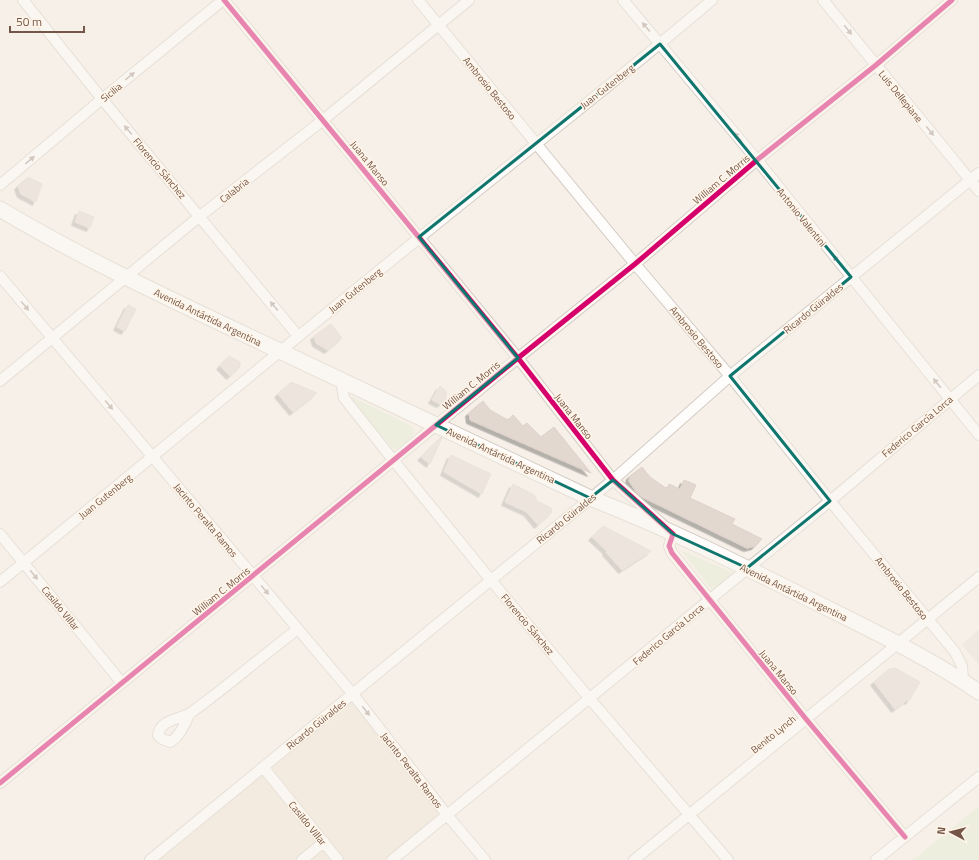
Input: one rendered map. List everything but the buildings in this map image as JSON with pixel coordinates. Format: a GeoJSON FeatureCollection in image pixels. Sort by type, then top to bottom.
{"type":"FeatureCollection","features":[{"type":"Feature","properties":{"kind":"main road","name":"Avenida Antártida Argentina"},"geometry":{"type":"LineString","coordinates":[[0,209],[126,278],[590,498],[630,514],[747,568],[923,656],[979,692]]}},
{"type":"Feature","properties":{"kind":"street","name":"Florencio Sánchez"},"geometry":{"type":"LineString","coordinates":[[23,0],[102,99],[298,336]]}},
{"type":"Feature","properties":{"kind":"street","name":"Sicilia"},"geometry":{"type":"LineString","coordinates":[[0,185],[102,99],[224,0]]}},
{"type":"Feature","properties":{"kind":"street","name":"Juana Manso"},"geometry":{"type":"LineString","coordinates":[[224,0],[518,358],[613,480],[673,534],[669,546],[672,553],[806,719],[905,837]]}},
{"type":"Feature","properties":{"kind":"street","name":"Ambrosio Bestoso"},"geometry":{"type":"LineString","coordinates":[[418,0],[635,264],[730,376],[830,501],[955,652],[962,666],[963,681]]}},
{"type":"Feature","properties":{"kind":"street","name":"Calabria"},"geometry":{"type":"LineString","coordinates":[[0,381],[200,216],[323,120],[469,0]]}},
{"type":"Feature","properties":{"kind":"street","name":"Antonio Valentini"},"geometry":{"type":"LineString","coordinates":[[624,0],[757,160],[979,435]]}},
{"type":"Feature","properties":{"kind":"street","name":"Juan Gutenberg"},"geometry":{"type":"LineString","coordinates":[[0,582],[153,457],[279,351],[660,44],[712,0]]}},
{"type":"Feature","properties":{"kind":"street","name":"Luis Dellepiane"},"geometry":{"type":"LineString","coordinates":[[823,0],[979,191]]}},
{"type":"Feature","properties":{"kind":"street","name":"William C. Morris"},"geometry":{"type":"LineString","coordinates":[[2,778],[122,683],[518,358],[635,264],[757,160],[876,65],[952,0]]}},
{"type":"Feature","properties":{"kind":"street","name":"Ricardo Güiraldes"},"geometry":{"type":"LineString","coordinates":[[150,860],[613,480],[730,376],[979,173]]}},
{"type":"Feature","properties":{"kind":"street","name":"Jacinto Peralta Ramos"},"geometry":{"type":"LineString","coordinates":[[0,276],[352,693],[447,816],[485,860]]}},
{"type":"Feature","properties":{"kind":"street","name":"Federico García Lorca"},"geometry":{"type":"LineString","coordinates":[[392,860],[830,501],[979,375]]}},
{"type":"Feature","properties":{"kind":"street","name":"Florencio Sánchez"},"geometry":{"type":"LineString","coordinates":[[341,380],[344,398],[394,461],[490,580],[728,860]]}},
{"type":"Feature","properties":{"kind":"street","name":"Casildo Villar"},"geometry":{"type":"LineString","coordinates":[[0,534],[122,683]]}},
{"type":"Feature","properties":{"kind":"street","name":"Benito Lynch"},"geometry":{"type":"LineString","coordinates":[[634,860],[979,577]]}},
{"type":"Feature","properties":{"kind":"street"},"geometry":{"type":"LineString","coordinates":[[190,713],[298,629]]}},
{"type":"Feature","properties":{"kind":"street","name":"Casildo Villar"},"geometry":{"type":"LineString","coordinates":[[263,767],[338,860]]}},
{"type":"Feature","properties":{"kind":"street"},"geometry":{"type":"LineString","coordinates":[[876,860],[979,777]]}},
{"type":"Feature","properties":{"kind":"street"},"geometry":{"type":"LineString","coordinates":[[302,860],[324,842]]}},
{"type":"Feature","properties":{"kind":"highlighted area"},"geometry":{"type":"Polygon","coordinates":[[[660,44],[851,277],[730,376],[830,501],[747,568],[673,534],[613,480],[590,498],[436,425],[518,358],[419,237],[660,44]]]}},
{"type":"Feature","properties":{"kind":"shaded area"},"geometry":{"type":"Polygon","coordinates":[[[979,629],[979,665],[962,645],[979,629]]]}},
{"type":"Feature","properties":{"kind":"shaded area"},"geometry":{"type":"Polygon","coordinates":[[[352,693],[447,815],[392,860],[150,860],[352,693]]]}},
{"type":"Feature","properties":{"kind":"green space"},"geometry":{"type":"Polygon","coordinates":[[[352,397],[412,426],[414,429],[412,437],[402,446],[395,449],[392,448],[351,398],[352,397]]]}},
{"type":"Feature","properties":{"kind":"green space"},"geometry":{"type":"Polygon","coordinates":[[[681,550],[731,572],[728,578],[711,589],[681,550]]]}},
{"type":"Feature","properties":{"kind":"green space"},"geometry":{"type":"Polygon","coordinates":[[[979,806],[979,860],[913,860],[979,806]]]}},
{"type":"Feature","properties":{"kind":"cycle path"},"geometry":{"type":"LineString","coordinates":[[224,0],[518,358],[613,480],[673,534],[669,546],[672,553],[806,719],[905,837]]}},
{"type":"Feature","properties":{"kind":"cycle path"},"geometry":{"type":"LineString","coordinates":[[0,783],[518,358],[635,264],[757,160],[876,65],[952,0]]}}]}
